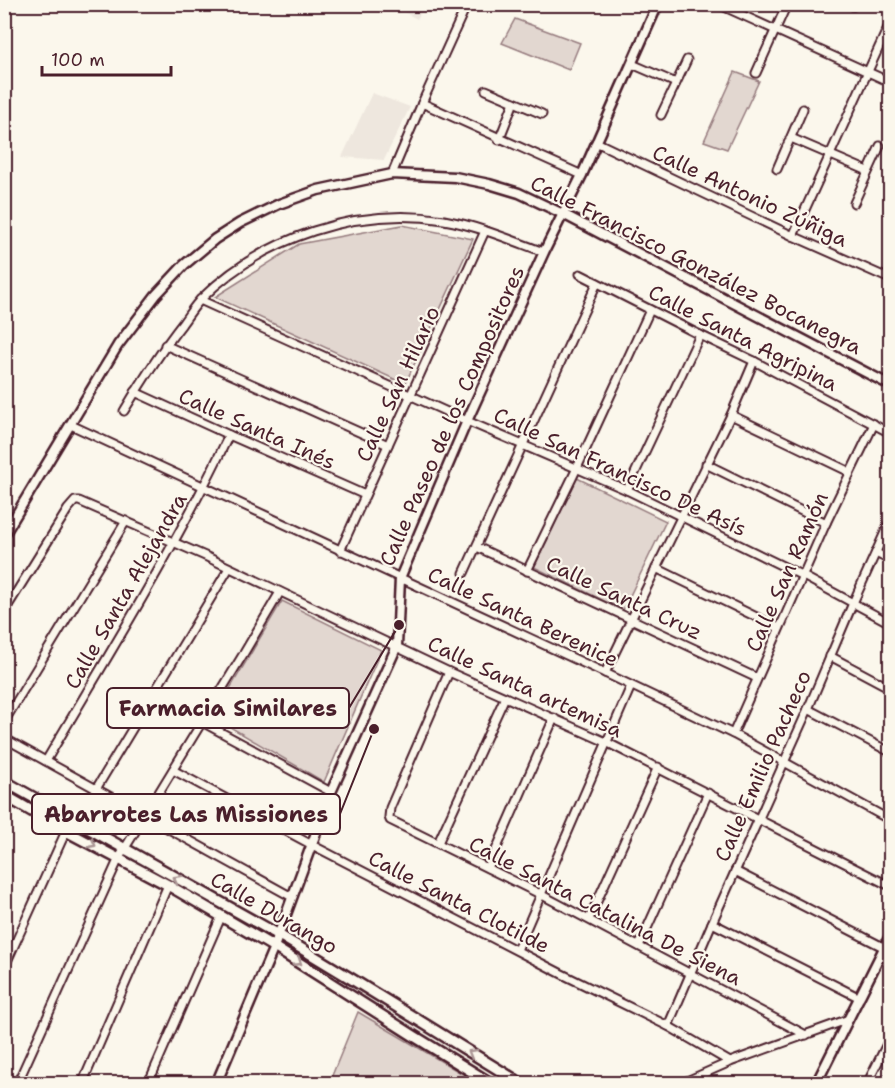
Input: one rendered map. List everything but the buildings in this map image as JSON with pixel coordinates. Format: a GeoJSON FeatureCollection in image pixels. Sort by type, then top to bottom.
{"type":"FeatureCollection","features":[{"type":"Feature","properties":{"kind":"main road","name":"Calle Durango"},"geometry":{"type":"LineString","coordinates":[[4,781],[168,885],[274,946],[492,1083]]}},
{"type":"Feature","properties":{"kind":"main road","name":"Calle Durango"},"geometry":{"type":"LineString","coordinates":[[8,798],[66,831],[122,854],[279,935],[522,1083]]}},
{"type":"Feature","properties":{"kind":"street"},"geometry":{"type":"LineString","coordinates":[[392,174],[467,4]]}},
{"type":"Feature","properties":{"kind":"street","name":"Calle Paseo de los Compositores"},"geometry":{"type":"LineString","coordinates":[[216,1083],[279,935],[331,792],[396,646],[400,578],[467,421],[544,252],[582,175],[658,4]]}},
{"type":"Feature","properties":{"kind":"street"},"geometry":{"type":"LineString","coordinates":[[718,4],[891,82]]}},
{"type":"Feature","properties":{"kind":"street"},"geometry":{"type":"LineString","coordinates":[[756,73],[787,4]]}},
{"type":"Feature","properties":{"kind":"street"},"geometry":{"type":"LineString","coordinates":[[793,236],[891,23]]}},
{"type":"Feature","properties":{"kind":"street"},"geometry":{"type":"LineString","coordinates":[[662,115],[687,60]]}},
{"type":"Feature","properties":{"kind":"street"},"geometry":{"type":"LineString","coordinates":[[632,64],[676,84]]}},
{"type":"Feature","properties":{"kind":"street"},"geometry":{"type":"LineString","coordinates":[[486,90],[542,114]]}},
{"type":"Feature","properties":{"kind":"street"},"geometry":{"type":"LineString","coordinates":[[499,140],[514,102]]}},
{"type":"Feature","properties":{"kind":"street"},"geometry":{"type":"LineString","coordinates":[[422,104],[582,175]]}},
{"type":"Feature","properties":{"kind":"street"},"geometry":{"type":"LineString","coordinates":[[777,169],[803,109]]}},
{"type":"Feature","properties":{"kind":"street"},"geometry":{"type":"LineString","coordinates":[[791,138],[868,171]]}},
{"type":"Feature","properties":{"kind":"street","name":"Calle Antonio Zúñiga"},"geometry":{"type":"LineString","coordinates":[[596,142],[793,236],[891,279]]}},
{"type":"Feature","properties":{"kind":"street"},"geometry":{"type":"LineString","coordinates":[[854,203],[880,146]]}},
{"type":"Feature","properties":{"kind":"street","name":"Calle Francisco González Bocanegra"},"geometry":{"type":"LineString","coordinates":[[4,535],[118,345],[156,296],[184,265],[240,223],[279,204],[318,190],[392,174],[455,177],[519,193],[891,385]]}},
{"type":"Feature","properties":{"kind":"street"},"geometry":{"type":"LineString","coordinates":[[124,411],[165,345],[200,300],[228,276],[259,255],[293,238],[354,220],[381,217],[422,218],[445,220],[485,231],[544,252]]}},
{"type":"Feature","properties":{"kind":"street","name":"Calle San Hilario"},"geometry":{"type":"LineString","coordinates":[[340,551],[485,231]]}},
{"type":"Feature","properties":{"kind":"street","name":"Calle Santa Agripina"},"geometry":{"type":"LineString","coordinates":[[580,274],[891,433]]}},
{"type":"Feature","properties":{"kind":"street"},"geometry":{"type":"LineString","coordinates":[[464,573],[597,283]]}},
{"type":"Feature","properties":{"kind":"street","name":"Calle San Francisco De Asís"},"geometry":{"type":"LineString","coordinates":[[200,300],[681,515],[891,623]]}},
{"type":"Feature","properties":{"kind":"street"},"geometry":{"type":"LineString","coordinates":[[527,571],[650,310]]}},
{"type":"Feature","properties":{"kind":"street"},"geometry":{"type":"LineString","coordinates":[[627,490],[700,335]]}},
{"type":"Feature","properties":{"kind":"street"},"geometry":{"type":"LineString","coordinates":[[165,345],[388,446]]}},
{"type":"Feature","properties":{"kind":"street"},"geometry":{"type":"LineString","coordinates":[[605,674],[731,415],[754,361]]}},
{"type":"Feature","properties":{"kind":"street","name":"Calle Santa Inés"},"geometry":{"type":"LineString","coordinates":[[135,392],[365,495]]}},
{"type":"Feature","properties":{"kind":"street"},"geometry":{"type":"LineString","coordinates":[[731,415],[850,472]]}},
{"type":"Feature","properties":{"kind":"street","name":"Calle San Ramón"},"geometry":{"type":"LineString","coordinates":[[733,734],[826,523],[874,424]]}},
{"type":"Feature","properties":{"kind":"street","name":"Calle Santa Berenice"},"geometry":{"type":"LineString","coordinates":[[71,425],[733,734],[891,820]]}},
{"type":"Feature","properties":{"kind":"street","name":"Calle Santa Alejandra"},"geometry":{"type":"LineString","coordinates":[[46,761],[175,542],[229,435]]}},
{"type":"Feature","properties":{"kind":"street"},"geometry":{"type":"LineString","coordinates":[[706,464],[826,523]]}},
{"type":"Feature","properties":{"kind":"street","name":"Calle Santa artemisa"},"geometry":{"type":"LineString","coordinates":[[4,612],[68,509],[75,501],[85,502],[175,542],[449,672],[606,742],[891,886]]}},
{"type":"Feature","properties":{"kind":"street"},"geometry":{"type":"LineString","coordinates":[[4,722],[126,521]]}},
{"type":"Feature","properties":{"kind":"street","name":"Calle Emilio Pacheco"},"geometry":{"type":"LineString","coordinates":[[668,1026],[891,521]]}},
{"type":"Feature","properties":{"kind":"street","name":"Calle Santa Cruz"},"geometry":{"type":"LineString","coordinates":[[477,547],[757,678]]}},
{"type":"Feature","properties":{"kind":"street"},"geometry":{"type":"LineString","coordinates":[[876,553],[891,560]]}},
{"type":"Feature","properties":{"kind":"street"},"geometry":{"type":"LineString","coordinates":[[96,789],[229,568]]}},
{"type":"Feature","properties":{"kind":"street"},"geometry":{"type":"LineString","coordinates":[[656,568],[779,628]]}},
{"type":"Feature","properties":{"kind":"street"},"geometry":{"type":"LineString","coordinates":[[17,1083],[122,854],[280,592]]}},
{"type":"Feature","properties":{"kind":"street"},"geometry":{"type":"LineString","coordinates":[[830,656],[891,688]]}},
{"type":"Feature","properties":{"kind":"street","name":"Calle Santa Catalina De Siena"},"geometry":{"type":"LineString","coordinates":[[449,672],[390,808],[389,817],[393,822],[589,919],[806,1035]]}},
{"type":"Feature","properties":{"kind":"street"},"geometry":{"type":"LineString","coordinates":[[517,950],[631,686]]}},
{"type":"Feature","properties":{"kind":"street"},"geometry":{"type":"LineString","coordinates":[[438,843],[505,697]]}},
{"type":"Feature","properties":{"kind":"street"},"geometry":{"type":"LineString","coordinates":[[808,709],[891,752]]}},
{"type":"Feature","properties":{"kind":"street"},"geometry":{"type":"LineString","coordinates":[[488,868],[554,718]]}},
{"type":"Feature","properties":{"kind":"street"},"geometry":{"type":"LineString","coordinates":[[202,722],[331,792]]}},
{"type":"Feature","properties":{"kind":"street"},"geometry":{"type":"LineString","coordinates":[[4,738],[292,897]]}},
{"type":"Feature","properties":{"kind":"street"},"geometry":{"type":"LineString","coordinates":[[589,919],[658,768]]}},
{"type":"Feature","properties":{"kind":"street","name":"Calle Santa Clotilde"},"geometry":{"type":"LineString","coordinates":[[173,770],[312,845],[668,1026],[730,1062]]}},
{"type":"Feature","properties":{"kind":"street"},"geometry":{"type":"LineString","coordinates":[[639,946],[708,793]]}},
{"type":"Feature","properties":{"kind":"street"},"geometry":{"type":"LineString","coordinates":[[4,817],[8,798]]}},
{"type":"Feature","properties":{"kind":"street"},"geometry":{"type":"LineString","coordinates":[[4,968],[66,831]]}},
{"type":"Feature","properties":{"kind":"street"},"geometry":{"type":"LineString","coordinates":[[735,871],[885,948]]}},
{"type":"Feature","properties":{"kind":"street"},"geometry":{"type":"LineString","coordinates":[[82,1083],[168,885]]}},
{"type":"Feature","properties":{"kind":"street"},"geometry":{"type":"LineString","coordinates":[[148,1083],[221,916]]}},
{"type":"Feature","properties":{"kind":"street"},"geometry":{"type":"LineString","coordinates":[[712,923],[860,998]]}},
{"type":"Feature","properties":{"kind":"street"},"geometry":{"type":"LineString","coordinates":[[816,1083],[891,936]]}},
{"type":"Feature","properties":{"kind":"street"},"geometry":{"type":"LineString","coordinates":[[680,1083],[730,1062],[849,1020]]}},
{"type":"Feature","properties":{"kind":"street"},"geometry":{"type":"LineString","coordinates":[[867,1083],[891,1038]]}},
{"type":"Feature","properties":{"kind":"street"},"geometry":{"type":"LineString","coordinates":[[876,1083],[891,1079]]}},
{"type":"Feature","properties":{"kind":"shaded area"},"geometry":{"type":"Polygon","coordinates":[[[425,4],[417,19],[390,5],[425,4]]]}},
{"type":"Feature","properties":{"kind":"shaded area"},"geometry":{"type":"Polygon","coordinates":[[[515,19],[580,43],[569,70],[502,43],[515,19]]]}},
{"type":"Feature","properties":{"kind":"shaded area"},"geometry":{"type":"Polygon","coordinates":[[[735,72],[759,81],[727,149],[704,141],[735,72]]]}},
{"type":"Feature","properties":{"kind":"shaded area"},"geometry":{"type":"Polygon","coordinates":[[[372,93],[410,107],[384,160],[342,157],[372,93]]]}},
{"type":"Feature","properties":{"kind":"shaded area"},"geometry":{"type":"Polygon","coordinates":[[[402,225],[473,239],[405,384],[215,297],[299,244],[402,225]]]}},
{"type":"Feature","properties":{"kind":"shaded area"},"geometry":{"type":"Polygon","coordinates":[[[577,478],[666,521],[623,610],[534,567],[577,478]]]}},
{"type":"Feature","properties":{"kind":"shaded area"},"geometry":{"type":"Polygon","coordinates":[[[282,601],[381,650],[324,782],[213,717],[282,601]]]}},
{"type":"Feature","properties":{"kind":"shaded area"},"geometry":{"type":"Polygon","coordinates":[[[358,1012],[478,1083],[329,1083],[358,1012]]]}},
{"type":"Feature","properties":{"kind":"place","name":"Farmacia Similares"},"geometry":{"type":"Point","coordinates":[399,625]}},
{"type":"Feature","properties":{"kind":"place","name":"Abarrotes Las Missiones"},"geometry":{"type":"Point","coordinates":[374,729]}}]}
